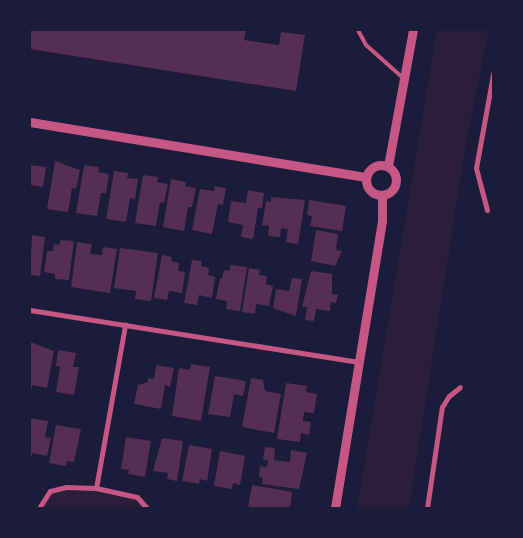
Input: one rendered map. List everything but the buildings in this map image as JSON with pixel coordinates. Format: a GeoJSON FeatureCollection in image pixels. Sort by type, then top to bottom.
{"type":"FeatureCollection","features":[{"type":"Feature","properties":{"kind":"street"},"geometry":{"type":"LineString","coordinates":[[388,166],[413,30]]}},
{"type":"Feature","properties":{"kind":"street"},"geometry":{"type":"LineString","coordinates":[[486,210],[476,168],[493,74]]}},
{"type":"Feature","properties":{"kind":"street"},"geometry":{"type":"LineString","coordinates":[[30,122],[366,177]]}},
{"type":"Feature","properties":{"kind":"street"},"geometry":{"type":"LineString","coordinates":[[374,166],[388,166],[395,173],[396,183],[392,191],[382,195],[370,190],[366,177],[374,166]]}},
{"type":"Feature","properties":{"kind":"street"},"geometry":{"type":"LineString","coordinates":[[335,508],[382,221],[382,195]]}},
{"type":"Feature","properties":{"kind":"street"},"geometry":{"type":"LineString","coordinates":[[30,310],[359,362]]}},
{"type":"Feature","properties":{"kind":"street"},"geometry":{"type":"LineString","coordinates":[[96,488],[124,325]]}},
{"type":"Feature","properties":{"kind":"street"},"geometry":{"type":"LineString","coordinates":[[426,508],[442,407],[449,396],[460,387]]}},
{"type":"Feature","properties":{"kind":"street"},"geometry":{"type":"LineString","coordinates":[[39,508],[50,490],[66,487],[96,488],[137,497],[147,508]]}},
{"type":"Feature","properties":{"kind":"lane"},"geometry":{"type":"LineString","coordinates":[[358,30],[366,45],[404,79]]}},
{"type":"Feature","properties":{"kind":"shaded area"},"geometry":{"type":"Polygon","coordinates":[[[437,30],[489,30],[465,150],[409,508],[357,508],[437,30]]]}},
{"type":"Feature","properties":{"kind":"shaded area"},"geometry":{"type":"Polygon","coordinates":[[[66,487],[96,488],[137,497],[147,508],[39,508],[50,491],[66,487]]]}}]}
